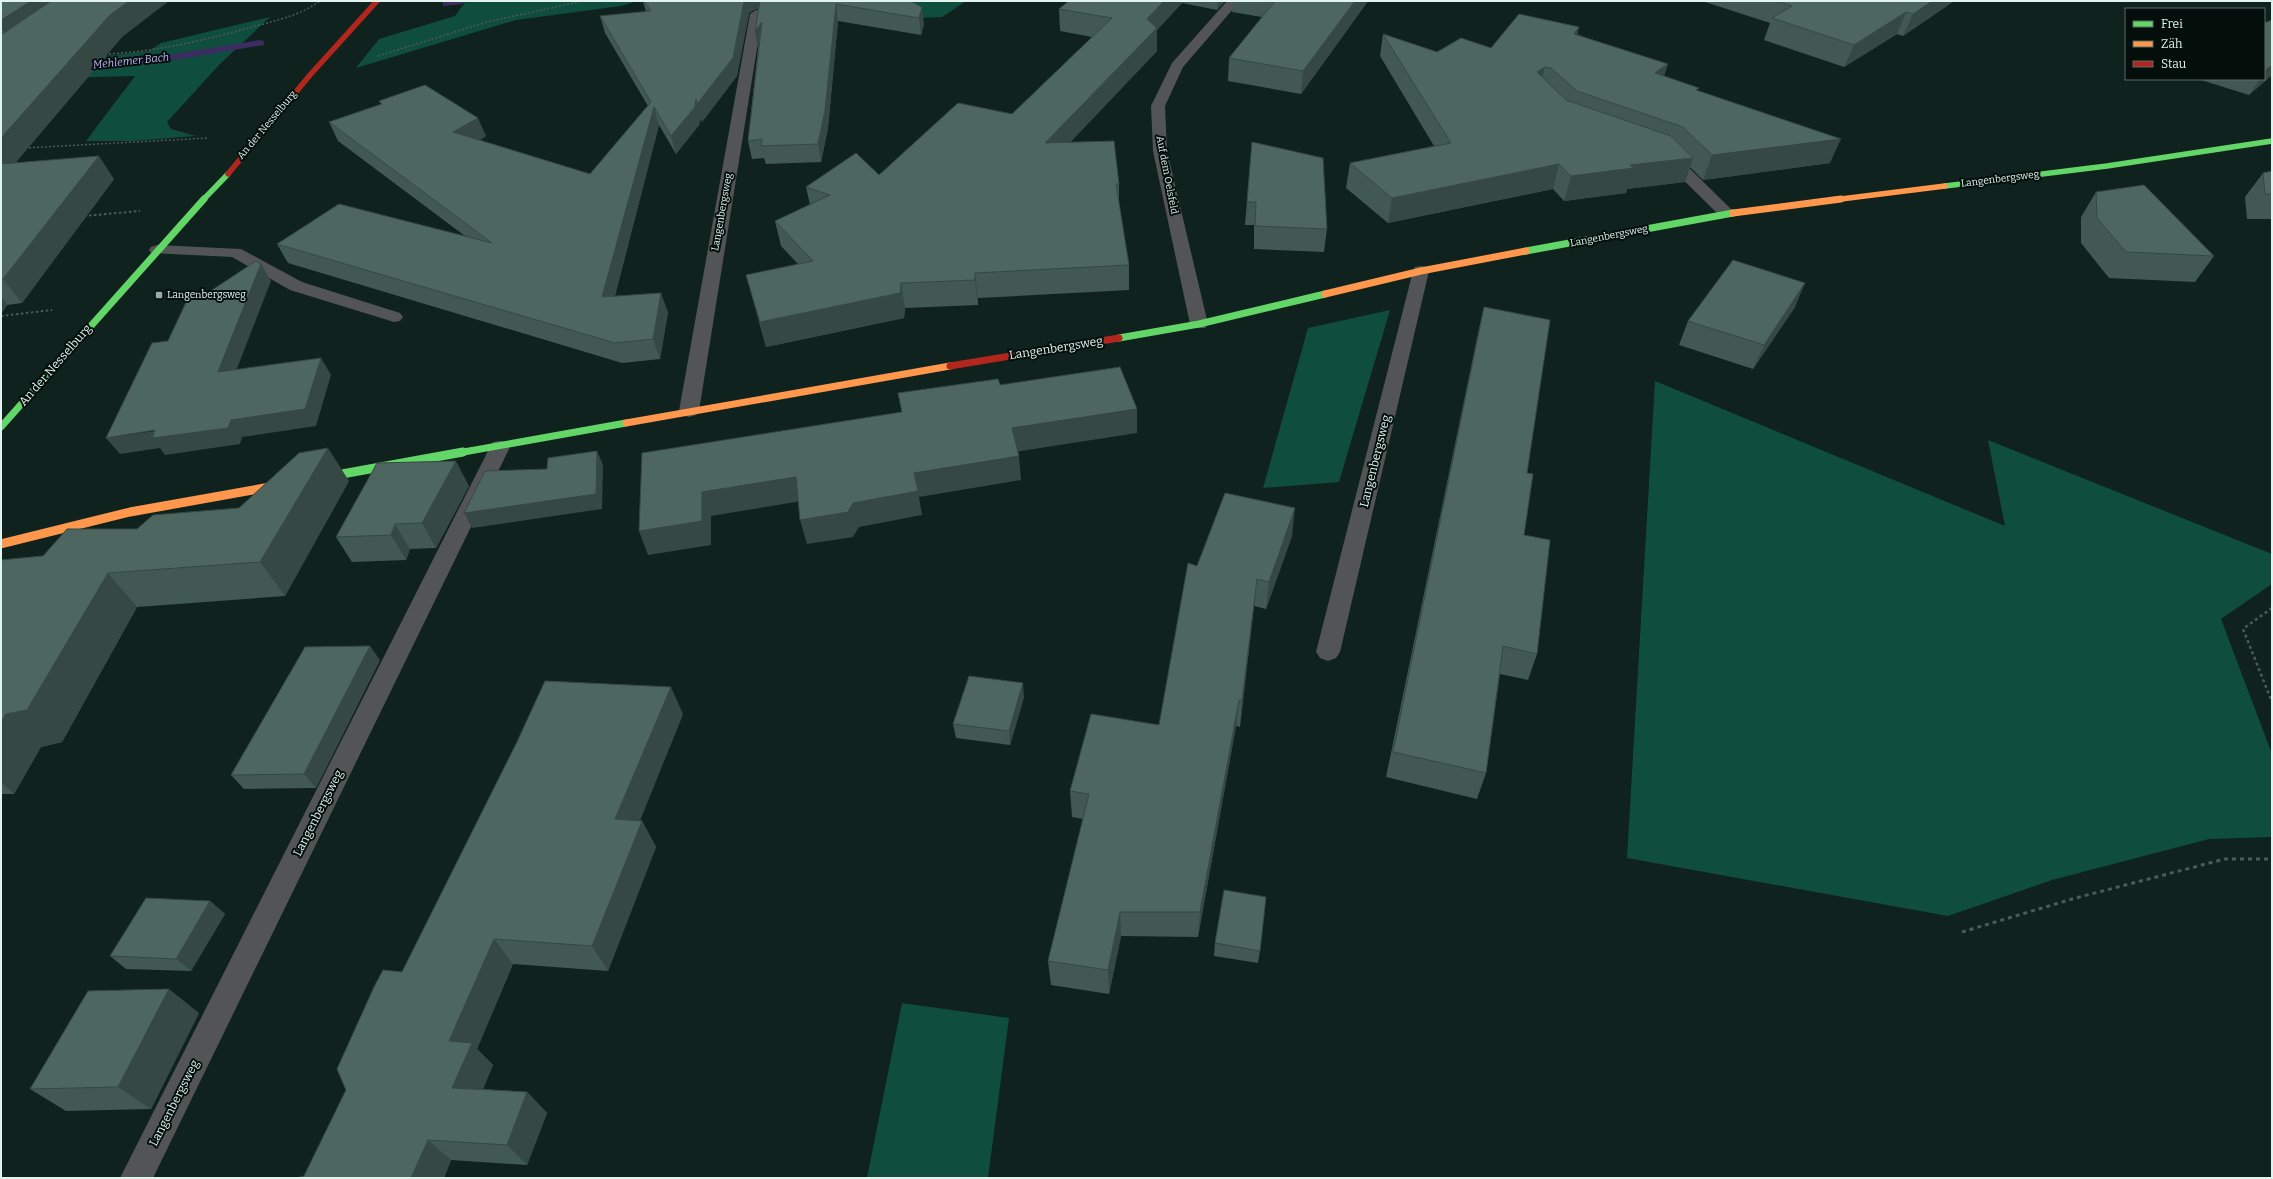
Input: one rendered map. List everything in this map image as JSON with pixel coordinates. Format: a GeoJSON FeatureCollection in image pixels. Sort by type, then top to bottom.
{"type":"FeatureCollection","features":[{"type":"Feature","properties":{"kind":"street","name":"An der Nesselburg"},"geometry":{"type":"LineString","coordinates":[[1,427],[157,250],[199,206],[259,134],[377,1]]}},
{"type":"Feature","properties":{"kind":"street","name":"Auf dem Oelsfeld"},"geometry":{"type":"LineString","coordinates":[[1199,324],[1160,151],[1158,106],[1177,66],[1234,1]]}},
{"type":"Feature","properties":{"kind":"street","name":"Langenbergsweg"},"geometry":{"type":"LineString","coordinates":[[689,411],[756,14],[802,10]]}},
{"type":"Feature","properties":{"kind":"street","name":"Langenbergsweg"},"geometry":{"type":"LineString","coordinates":[[1,544],[130,512],[500,447],[689,411],[1199,324],[1421,271],[1727,214],[2107,166],[2272,142]]}},
{"type":"Feature","properties":{"kind":"street"},"geometry":{"type":"LineString","coordinates":[[1654,151],[1669,156],[1727,214]]}},
{"type":"Feature","properties":{"kind":"street"},"geometry":{"type":"LineString","coordinates":[[157,250],[235,252],[296,286],[394,317]]}},
{"type":"Feature","properties":{"kind":"street","name":"Langenbergsweg"},"geometry":{"type":"LineString","coordinates":[[1328,652],[1421,271]]}},
{"type":"Feature","properties":{"kind":"street","name":"Langenbergsweg"},"geometry":{"type":"LineString","coordinates":[[136,1178],[500,447]]}},
{"type":"Feature","properties":{"kind":"path"},"geometry":{"type":"LineString","coordinates":[[102,54],[128,54],[192,42],[296,15],[320,1]]}},
{"type":"Feature","properties":{"kind":"path"},"geometry":{"type":"LineString","coordinates":[[374,57],[487,22],[583,1]]}},
{"type":"Feature","properties":{"kind":"path"},"geometry":{"type":"LineString","coordinates":[[21,149],[84,144],[127,144],[259,134]]}},
{"type":"Feature","properties":{"kind":"path"},"geometry":{"type":"LineString","coordinates":[[83,216],[199,206]]}},
{"type":"Feature","properties":{"kind":"path"},"geometry":{"type":"LineString","coordinates":[[2272,608],[2243,629],[2272,702]]}},
{"type":"Feature","properties":{"kind":"path"},"geometry":{"type":"LineString","coordinates":[[1962,932],[2072,899],[2225,859],[2272,859]]}},
{"type":"Feature","properties":{"kind":"green space"},"geometry":{"type":"Polygon","coordinates":[[[466,1],[637,1],[621,6],[516,20],[356,68],[379,39],[455,16],[466,1]]]}},
{"type":"Feature","properties":{"kind":"green space"},"geometry":{"type":"Polygon","coordinates":[[[869,1],[966,1],[942,17],[858,21],[869,1]]]}},
{"type":"Feature","properties":{"kind":"green space"},"geometry":{"type":"Polygon","coordinates":[[[270,17],[219,65],[167,122],[171,129],[196,136],[133,141],[86,141],[135,76],[53,78],[94,57],[149,51],[161,43],[270,17]]]}},
{"type":"Feature","properties":{"kind":"green space"},"geometry":{"type":"Polygon","coordinates":[[[1390,310],[1339,482],[1263,488],[1308,328],[1390,310]]]}},
{"type":"Feature","properties":{"kind":"green space"},"geometry":{"type":"Polygon","coordinates":[[[1655,381],[2005,526],[1988,440],[2272,554],[2272,584],[2221,619],[2272,754],[2272,837],[2209,839],[2052,880],[1948,916],[1627,858],[1655,381]]]}},
{"type":"Feature","properties":{"kind":"green space"},"geometry":{"type":"Polygon","coordinates":[[[902,1003],[1009,1018],[988,1178],[867,1178],[902,1003]]]}},
{"type":"Feature","properties":{"kind":"building"},"geometry":{"type":"Polygon","coordinates":[[[1,1],[31,1],[1,20],[1,1]]]}},
{"type":"Feature","properties":{"kind":"building"},"geometry":{"type":"Polygon","coordinates":[[[51,1],[129,1],[110,15],[1,138],[1,35],[51,1]]]}},
{"type":"Feature","properties":{"kind":"building"},"geometry":{"type":"Polygon","coordinates":[[[644,1],[744,1],[733,58],[697,104],[696,99],[695,107],[671,136],[654,107],[602,297],[661,293],[653,339],[615,343],[277,244],[339,204],[492,243],[329,122],[382,104],[379,101],[425,85],[478,118],[453,132],[590,174],[651,102],[600,16],[651,11],[644,1]]]}},
{"type":"Feature","properties":{"kind":"building"},"geometry":{"type":"Polygon","coordinates":[[[760,1],[910,1],[922,7],[919,18],[836,4],[825,110],[818,144],[761,146],[762,139],[748,141],[762,22],[755,31],[760,1]]]}},
{"type":"Feature","properties":{"kind":"building"},"geometry":{"type":"Polygon","coordinates":[[[1069,1],[1164,1],[1147,19],[1157,28],[1045,143],[1114,141],[1119,184],[1116,184],[1129,265],[975,273],[975,280],[901,283],[900,293],[760,322],[746,275],[813,261],[775,221],[830,195],[806,187],[856,153],[879,175],[958,103],[1012,114],[1112,18],[1059,9],[1069,1]]]}},
{"type":"Feature","properties":{"kind":"building"},"geometry":{"type":"Polygon","coordinates":[[[1275,1],[1355,1],[1303,71],[1229,58],[1275,1]]]}},
{"type":"Feature","properties":{"kind":"building"},"geometry":{"type":"Polygon","coordinates":[[[1776,1],[1932,1],[1913,14],[1906,12],[1854,45],[1772,18],[1792,6],[1776,1]]]}},
{"type":"Feature","properties":{"kind":"building"},"geometry":{"type":"Polygon","coordinates":[[[1519,14],[1579,27],[1574,34],[1668,64],[1655,73],[1699,88],[1696,90],[1841,139],[1712,155],[1683,127],[1577,91],[1551,68],[1545,67],[1537,72],[1566,100],[1671,136],[1693,158],[1630,165],[1634,168],[1571,176],[1559,164],[1392,198],[1350,163],[1451,143],[1383,34],[1437,52],[1461,38],[1491,48],[1519,14]]]}},
{"type":"Feature","properties":{"kind":"building"},"geometry":{"type":"Polygon","coordinates":[[[2272,20],[2272,65],[2266,70],[2265,70],[2265,23],[2272,20]]]}},
{"type":"Feature","properties":{"kind":"building"},"geometry":{"type":"Polygon","coordinates":[[[1252,142],[1323,158],[1327,229],[1255,226],[1256,202],[1247,202],[1252,142]]]}},
{"type":"Feature","properties":{"kind":"building"},"geometry":{"type":"Polygon","coordinates":[[[99,156],[3,279],[1,279],[1,164],[99,156]]]}},
{"type":"Feature","properties":{"kind":"building"},"geometry":{"type":"Polygon","coordinates":[[[2272,171],[2272,194],[2265,194],[2263,173],[2272,171]]]}},
{"type":"Feature","properties":{"kind":"building"},"geometry":{"type":"Polygon","coordinates":[[[2144,185],[2214,256],[2126,252],[2097,218],[2096,192],[2144,185]]]}},
{"type":"Feature","properties":{"kind":"building"},"geometry":{"type":"Polygon","coordinates":[[[1733,260],[1805,283],[1764,345],[1688,321],[1733,260]]]}},
{"type":"Feature","properties":{"kind":"building"},"geometry":{"type":"Polygon","coordinates":[[[256,261],[261,264],[218,372],[321,358],[305,409],[231,420],[228,428],[152,438],[155,430],[106,438],[152,343],[168,341],[189,296],[206,294],[256,261]]]}},
{"type":"Feature","properties":{"kind":"building"},"geometry":{"type":"Polygon","coordinates":[[[1484,307],[1550,320],[1527,473],[1533,474],[1524,535],[1550,540],[1537,654],[1503,646],[1486,773],[1393,752],[1484,307]]]}},
{"type":"Feature","properties":{"kind":"building"},"geometry":{"type":"Polygon","coordinates":[[[1120,367],[1137,409],[1012,428],[1019,456],[914,473],[918,491],[853,503],[848,512],[800,520],[796,477],[702,492],[702,521],[639,531],[642,453],[902,412],[898,393],[998,379],[1000,385],[1120,367]]]}},
{"type":"Feature","properties":{"kind":"building"},"geometry":{"type":"Polygon","coordinates":[[[328,448],[260,562],[108,573],[27,710],[6,714],[1,722],[1,560],[43,556],[67,529],[137,529],[153,515],[239,508],[299,453],[328,448]]]}},
{"type":"Feature","properties":{"kind":"building"},"geometry":{"type":"Polygon","coordinates":[[[597,451],[596,494],[464,513],[485,471],[547,469],[548,458],[597,451]]]}},
{"type":"Feature","properties":{"kind":"building"},"geometry":{"type":"Polygon","coordinates":[[[456,461],[422,523],[395,524],[391,535],[336,537],[377,463],[456,461]]]}},
{"type":"Feature","properties":{"kind":"building"},"geometry":{"type":"Polygon","coordinates":[[[1225,493],[1295,508],[1269,582],[1257,579],[1242,700],[1239,700],[1200,912],[1120,912],[1108,970],[1048,961],[1089,794],[1070,791],[1091,714],[1159,725],[1188,563],[1197,566],[1225,493]]]}},
{"type":"Feature","properties":{"kind":"building"},"geometry":{"type":"Polygon","coordinates":[[[370,646],[304,774],[231,775],[305,647],[370,646]]]}},
{"type":"Feature","properties":{"kind":"building"},"geometry":{"type":"Polygon","coordinates":[[[969,676],[1023,683],[1009,731],[953,724],[969,676]]]}},
{"type":"Feature","properties":{"kind":"building"},"geometry":{"type":"Polygon","coordinates":[[[545,681],[671,687],[615,819],[642,821],[592,946],[494,939],[449,1041],[472,1043],[452,1088],[527,1092],[507,1145],[428,1140],[411,1178],[296,1178],[304,1176],[346,1090],[337,1069],[374,987],[383,970],[402,972],[516,744],[545,681]]]}},
{"type":"Feature","properties":{"kind":"building"},"geometry":{"type":"Polygon","coordinates":[[[1224,890],[1266,897],[1260,951],[1215,943],[1224,890]]]}},
{"type":"Feature","properties":{"kind":"building"},"geometry":{"type":"Polygon","coordinates":[[[146,898],[210,901],[176,959],[110,956],[146,898]]]}},
{"type":"Feature","properties":{"kind":"building"},"geometry":{"type":"Polygon","coordinates":[[[169,989],[118,1087],[30,1089],[88,991],[169,989]]]}},
{"type":"Feature","properties":{"kind":"waterway","name":"Mehlemer Bach"},"geometry":{"type":"LineString","coordinates":[[446,4],[462,1]]}},
{"type":"Feature","properties":{"kind":"waterway","name":"Mehlemer Bach"},"geometry":{"type":"LineString","coordinates":[[76,67],[150,61],[260,43]]}},
{"type":"Feature","properties":{"kind":"traffic: fast"},"geometry":{"type":"LineString","coordinates":[[1945,186],[2107,166],[2272,141]]}},
{"type":"Feature","properties":{"kind":"traffic: fast"},"geometry":{"type":"LineString","coordinates":[[1,427],[157,250],[228,174]]}},
{"type":"Feature","properties":{"kind":"traffic: fast"},"geometry":{"type":"LineString","coordinates":[[1526,251],[1733,213]]}},
{"type":"Feature","properties":{"kind":"traffic: fast"},"geometry":{"type":"LineString","coordinates":[[1119,338],[1199,324],[1325,294]]}},
{"type":"Feature","properties":{"kind":"traffic: fast"},"geometry":{"type":"LineString","coordinates":[[287,484],[626,423]]}},
{"type":"Feature","properties":{"kind":"traffic: slow"},"geometry":{"type":"LineString","coordinates":[[1733,213],[1945,186]]}},
{"type":"Feature","properties":{"kind":"traffic: slow"},"geometry":{"type":"LineString","coordinates":[[1325,294],[1421,271],[1526,251]]}},
{"type":"Feature","properties":{"kind":"traffic: slow"},"geometry":{"type":"LineString","coordinates":[[626,423],[950,366]]}},
{"type":"Feature","properties":{"kind":"traffic: slow"},"geometry":{"type":"LineString","coordinates":[[1,544],[130,512],[287,484]]}},
{"type":"Feature","properties":{"kind":"traffic: jam"},"geometry":{"type":"LineString","coordinates":[[228,174],[310,75],[377,1]]}},
{"type":"Feature","properties":{"kind":"traffic: jam"},"geometry":{"type":"LineString","coordinates":[[950,366],[1119,338]]}},
{"type":"Feature","properties":{"kind":"place","name":"Langenbergsweg"},"geometry":{"type":"Point","coordinates":[159,295]}}]}
